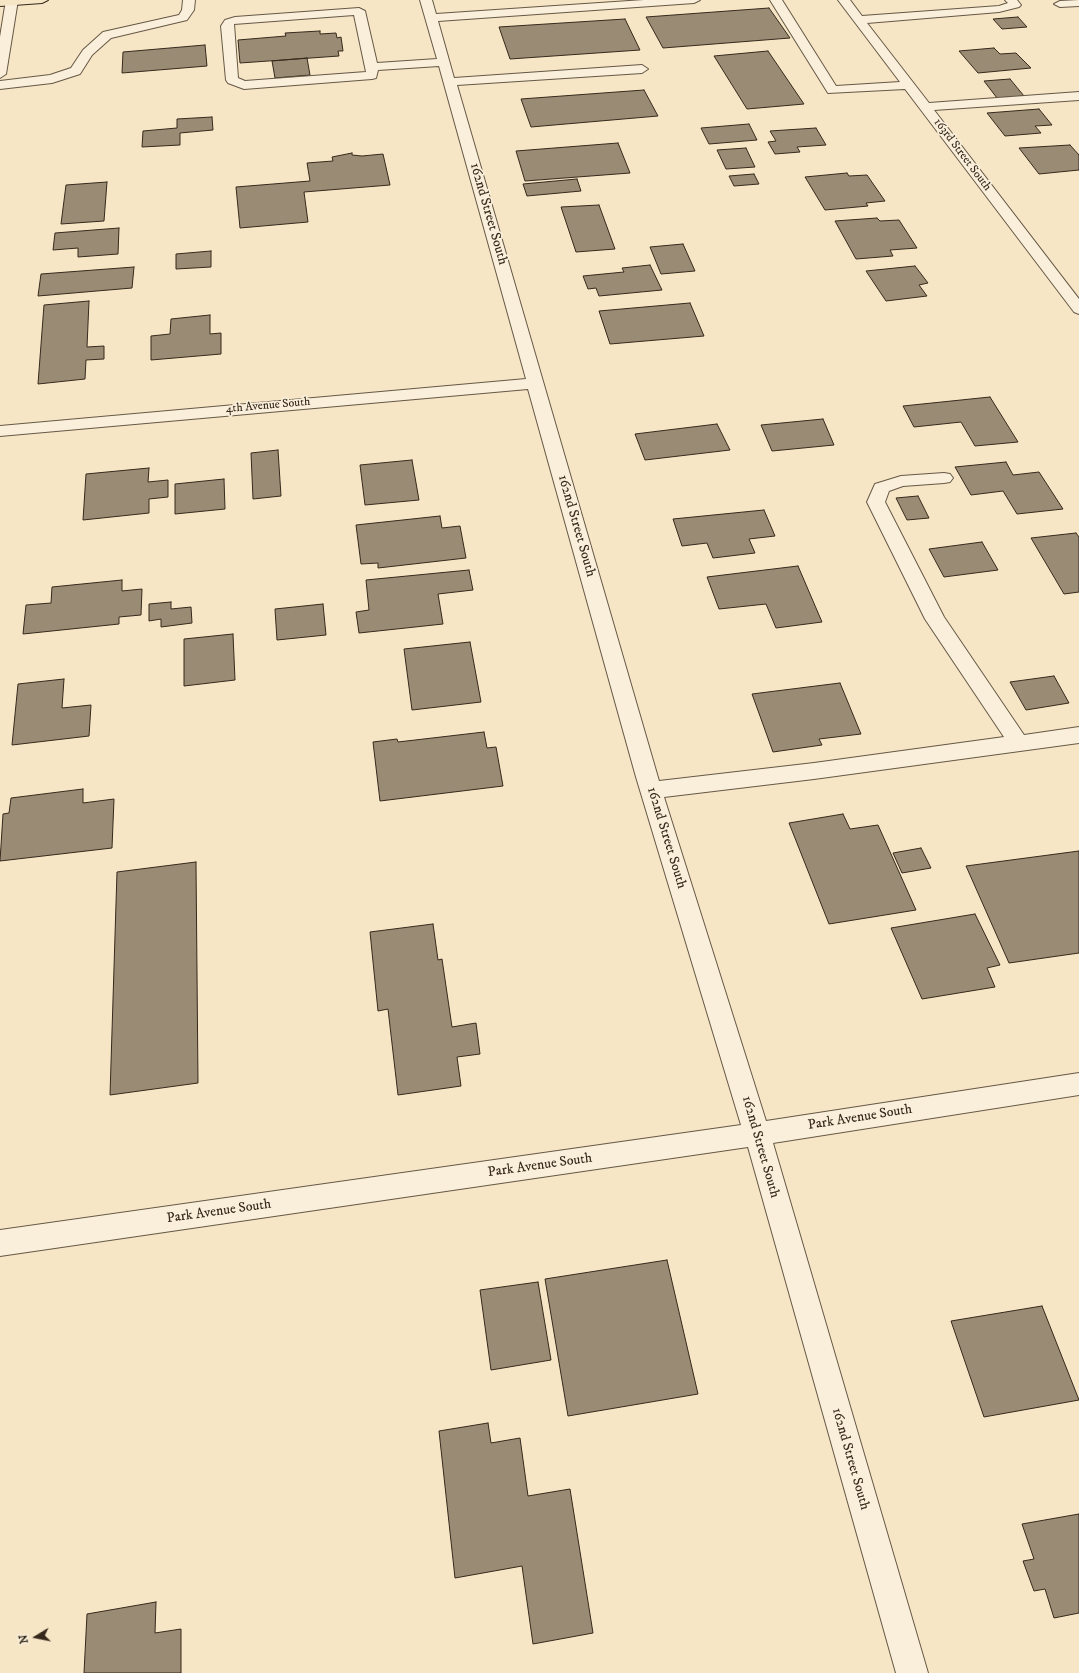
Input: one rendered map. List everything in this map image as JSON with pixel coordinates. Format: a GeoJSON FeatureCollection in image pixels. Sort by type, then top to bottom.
{"type":"FeatureCollection","features":[{"type":"Feature","properties":{"kind":"main road"},"geometry":{"type":"LineString","coordinates":[[0,2],[42,0]]}},
{"type":"Feature","properties":{"kind":"street"},"geometry":{"type":"LineString","coordinates":[[0,85],[52,79],[76,71],[86,53],[106,35],[182,18],[188,10],[189,0]]}},
{"type":"Feature","properties":{"kind":"street"},"geometry":{"type":"LineString","coordinates":[[429,9],[694,0]]}},
{"type":"Feature","properties":{"kind":"street"},"geometry":{"type":"LineString","coordinates":[[776,0],[832,90],[909,85]]}},
{"type":"Feature","properties":{"kind":"street","name":"163rd Street South"},"geometry":{"type":"LineString","coordinates":[[844,0],[1079,309]]}},
{"type":"Feature","properties":{"kind":"street"},"geometry":{"type":"LineString","coordinates":[[859,20],[999,9],[1015,5],[1011,0]]}},
{"type":"Feature","properties":{"kind":"street"},"geometry":{"type":"LineString","coordinates":[[0,74],[12,1]]}},
{"type":"Feature","properties":{"kind":"street"},"geometry":{"type":"LineString","coordinates":[[1060,4],[1079,3]]}},
{"type":"Feature","properties":{"kind":"street"},"geometry":{"type":"LineString","coordinates":[[902,5],[911,16]]}},
{"type":"Feature","properties":{"kind":"street","name":"162nd Street South"},"geometry":{"type":"LineString","coordinates":[[429,9],[651,790],[757,1134],[912,1673]]}},
{"type":"Feature","properties":{"kind":"street"},"geometry":{"type":"LineString","coordinates":[[358,11],[372,67],[372,75],[244,85],[232,80],[227,26],[229,22],[244,20],[358,11]]}},
{"type":"Feature","properties":{"kind":"street"},"geometry":{"type":"LineString","coordinates":[[372,67],[444,62]]}},
{"type":"Feature","properties":{"kind":"street"},"geometry":{"type":"LineString","coordinates":[[450,82],[642,69]]}},
{"type":"Feature","properties":{"kind":"street"},"geometry":{"type":"LineString","coordinates":[[926,107],[1079,96]]}},
{"type":"Feature","properties":{"kind":"street","name":"4th Avenue South"},"geometry":{"type":"LineString","coordinates":[[0,431],[536,383]]}},
{"type":"Feature","properties":{"kind":"street"},"geometry":{"type":"LineString","coordinates":[[944,478],[901,481],[881,488],[876,502],[935,619],[1019,742]]}},
{"type":"Feature","properties":{"kind":"street"},"geometry":{"type":"LineString","coordinates":[[651,790],[1079,735]]}},
{"type":"Feature","properties":{"kind":"street","name":"Park Avenue South"},"geometry":{"type":"LineString","coordinates":[[0,1243],[757,1134],[1079,1084]]}},
{"type":"Feature","properties":{"kind":"building"},"geometry":{"type":"Polygon","coordinates":[[[769,8],[790,38],[663,48],[646,17],[769,8]]]}},
{"type":"Feature","properties":{"kind":"building"},"geometry":{"type":"Polygon","coordinates":[[[1018,17],[1027,27],[1002,29],[993,19],[1018,17]]]}},
{"type":"Feature","properties":{"kind":"building"},"geometry":{"type":"Polygon","coordinates":[[[625,19],[640,50],[510,59],[499,27],[625,19]]]}},
{"type":"Feature","properties":{"kind":"building"},"geometry":{"type":"Polygon","coordinates":[[[320,31],[320,34],[336,33],[337,38],[341,37],[343,51],[338,51],[339,56],[240,63],[238,40],[286,36],[285,33],[320,31]]]}},
{"type":"Feature","properties":{"kind":"building"},"geometry":{"type":"Polygon","coordinates":[[[205,45],[207,66],[122,73],[123,52],[205,45]]]}},
{"type":"Feature","properties":{"kind":"building"},"geometry":{"type":"Polygon","coordinates":[[[994,48],[1000,54],[1016,53],[1031,68],[978,73],[959,51],[994,48]]]}},
{"type":"Feature","properties":{"kind":"building"},"geometry":{"type":"Polygon","coordinates":[[[768,51],[804,104],[747,109],[714,56],[768,51]]]}},
{"type":"Feature","properties":{"kind":"building"},"geometry":{"type":"Polygon","coordinates":[[[307,58],[310,75],[275,78],[272,61],[307,58]]]}},
{"type":"Feature","properties":{"kind":"building"},"geometry":{"type":"Polygon","coordinates":[[[1010,79],[1024,96],[997,98],[984,81],[1010,79]]]}},
{"type":"Feature","properties":{"kind":"building"},"geometry":{"type":"Polygon","coordinates":[[[644,90],[658,116],[531,127],[521,99],[644,90]]]}},
{"type":"Feature","properties":{"kind":"building"},"geometry":{"type":"Polygon","coordinates":[[[1039,109],[1052,125],[1035,126],[1041,133],[1005,136],[987,113],[1039,109]]]}},
{"type":"Feature","properties":{"kind":"building"},"geometry":{"type":"Polygon","coordinates":[[[212,117],[213,130],[180,133],[180,145],[142,147],[143,131],[177,128],[177,119],[212,117]]]}},
{"type":"Feature","properties":{"kind":"building"},"geometry":{"type":"Polygon","coordinates":[[[749,124],[757,140],[709,144],[701,128],[749,124]]]}},
{"type":"Feature","properties":{"kind":"building"},"geometry":{"type":"Polygon","coordinates":[[[816,128],[826,145],[797,147],[800,152],[775,154],[768,142],[776,141],[770,131],[816,128]]]}},
{"type":"Feature","properties":{"kind":"building"},"geometry":{"type":"Polygon","coordinates":[[[618,143],[630,173],[525,181],[516,151],[618,143]]]}},
{"type":"Feature","properties":{"kind":"building"},"geometry":{"type":"Polygon","coordinates":[[[1070,145],[1079,155],[1079,170],[1039,174],[1019,148],[1070,145]]]}},
{"type":"Feature","properties":{"kind":"building"},"geometry":{"type":"Polygon","coordinates":[[[746,148],[755,167],[726,169],[717,150],[746,148]]]}},
{"type":"Feature","properties":{"kind":"building"},"geometry":{"type":"Polygon","coordinates":[[[352,153],[352,155],[362,156],[383,154],[390,185],[304,192],[308,222],[240,228],[236,187],[310,181],[307,163],[333,161],[332,157],[352,153]]]}},
{"type":"Feature","properties":{"kind":"building"},"geometry":{"type":"Polygon","coordinates":[[[847,173],[849,176],[867,175],[885,201],[866,203],[868,206],[825,210],[805,177],[847,173]]]}},
{"type":"Feature","properties":{"kind":"building"},"geometry":{"type":"Polygon","coordinates":[[[754,174],[759,184],[734,186],[729,176],[754,174]]]}},
{"type":"Feature","properties":{"kind":"building"},"geometry":{"type":"Polygon","coordinates":[[[577,179],[581,191],[527,196],[523,184],[577,179]]]}},
{"type":"Feature","properties":{"kind":"building"},"geometry":{"type":"Polygon","coordinates":[[[107,182],[104,221],[61,224],[66,185],[107,182]]]}},
{"type":"Feature","properties":{"kind":"building"},"geometry":{"type":"Polygon","coordinates":[[[599,205],[615,249],[576,252],[561,207],[599,205]]]}},
{"type":"Feature","properties":{"kind":"building"},"geometry":{"type":"Polygon","coordinates":[[[877,218],[880,221],[899,220],[917,248],[890,250],[893,256],[856,259],[835,221],[877,218]]]}},
{"type":"Feature","properties":{"kind":"building"},"geometry":{"type":"Polygon","coordinates":[[[119,228],[118,254],[78,257],[78,248],[53,250],[55,233],[119,228]]]}},
{"type":"Feature","properties":{"kind":"building"},"geometry":{"type":"Polygon","coordinates":[[[683,244],[695,271],[661,274],[650,247],[683,244]]]}},
{"type":"Feature","properties":{"kind":"building"},"geometry":{"type":"Polygon","coordinates":[[[211,251],[211,267],[176,269],[176,254],[211,251]]]}},
{"type":"Feature","properties":{"kind":"building"},"geometry":{"type":"Polygon","coordinates":[[[650,265],[662,290],[599,296],[596,288],[588,289],[583,276],[624,272],[622,268],[650,265]]]}},
{"type":"Feature","properties":{"kind":"building"},"geometry":{"type":"Polygon","coordinates":[[[915,266],[928,283],[919,285],[927,296],[886,301],[866,271],[915,266]]]}},
{"type":"Feature","properties":{"kind":"building"},"geometry":{"type":"Polygon","coordinates":[[[134,267],[132,288],[38,296],[41,274],[134,267]]]}},
{"type":"Feature","properties":{"kind":"building"},"geometry":{"type":"Polygon","coordinates":[[[89,301],[87,347],[104,346],[104,359],[86,360],[85,379],[38,384],[44,305],[89,301]]]}},
{"type":"Feature","properties":{"kind":"building"},"geometry":{"type":"Polygon","coordinates":[[[690,303],[704,336],[610,344],[599,311],[690,303]]]}},
{"type":"Feature","properties":{"kind":"building"},"geometry":{"type":"Polygon","coordinates":[[[210,315],[210,334],[221,333],[221,354],[151,360],[151,336],[170,334],[171,319],[210,315]]]}},
{"type":"Feature","properties":{"kind":"building"},"geometry":{"type":"Polygon","coordinates":[[[990,397],[1018,442],[975,446],[961,422],[914,427],[903,406],[990,397]]]}},
{"type":"Feature","properties":{"kind":"building"},"geometry":{"type":"Polygon","coordinates":[[[823,419],[834,445],[772,451],[761,425],[823,419]]]}},
{"type":"Feature","properties":{"kind":"building"},"geometry":{"type":"Polygon","coordinates":[[[717,424],[730,450],[645,460],[635,434],[717,424]]]}},
{"type":"Feature","properties":{"kind":"building"},"geometry":{"type":"Polygon","coordinates":[[[278,450],[281,496],[253,499],[251,453],[278,450]]]}},
{"type":"Feature","properties":{"kind":"building"},"geometry":{"type":"Polygon","coordinates":[[[412,460],[419,500],[365,505],[360,465],[412,460]]]}},
{"type":"Feature","properties":{"kind":"building"},"geometry":{"type":"Polygon","coordinates":[[[1006,462],[1013,475],[1039,472],[1063,509],[1017,514],[1003,491],[971,495],[955,467],[1006,462]]]}},
{"type":"Feature","properties":{"kind":"building"},"geometry":{"type":"Polygon","coordinates":[[[149,468],[148,482],[168,480],[168,497],[149,499],[149,513],[83,520],[86,474],[149,468]]]}},
{"type":"Feature","properties":{"kind":"building"},"geometry":{"type":"Polygon","coordinates":[[[224,479],[225,509],[175,514],[175,484],[224,479]]]}},
{"type":"Feature","properties":{"kind":"building"},"geometry":{"type":"Polygon","coordinates":[[[918,496],[929,518],[907,520],[896,498],[918,496]]]}},
{"type":"Feature","properties":{"kind":"building"},"geometry":{"type":"Polygon","coordinates":[[[764,510],[775,536],[749,539],[755,553],[713,558],[707,543],[682,546],[673,519],[764,510]]]}},
{"type":"Feature","properties":{"kind":"building"},"geometry":{"type":"Polygon","coordinates":[[[440,516],[442,528],[460,526],[466,558],[378,568],[378,563],[361,564],[356,525],[440,516]]]}},
{"type":"Feature","properties":{"kind":"building"},"geometry":{"type":"Polygon","coordinates":[[[1076,533],[1079,537],[1079,592],[1064,594],[1031,538],[1076,533]]]}},
{"type":"Feature","properties":{"kind":"building"},"geometry":{"type":"Polygon","coordinates":[[[982,542],[998,570],[944,577],[929,549],[982,542]]]}},
{"type":"Feature","properties":{"kind":"building"},"geometry":{"type":"Polygon","coordinates":[[[798,566],[822,622],[776,628],[766,604],[719,609],[707,577],[798,566]]]}},
{"type":"Feature","properties":{"kind":"building"},"geometry":{"type":"Polygon","coordinates":[[[469,570],[473,590],[438,594],[443,624],[359,633],[356,612],[369,610],[366,580],[469,570]]]}},
{"type":"Feature","properties":{"kind":"building"},"geometry":{"type":"Polygon","coordinates":[[[122,580],[122,591],[142,589],[141,615],[119,617],[119,624],[23,634],[26,605],[51,603],[52,587],[122,580]]]}},
{"type":"Feature","properties":{"kind":"building"},"geometry":{"type":"Polygon","coordinates":[[[171,602],[171,609],[191,607],[192,623],[161,627],[161,619],[149,621],[149,604],[171,602]]]}},
{"type":"Feature","properties":{"kind":"building"},"geometry":{"type":"Polygon","coordinates":[[[323,604],[326,635],[277,640],[275,609],[323,604]]]}},
{"type":"Feature","properties":{"kind":"building"},"geometry":{"type":"Polygon","coordinates":[[[233,634],[235,680],[184,686],[184,639],[233,634]]]}},
{"type":"Feature","properties":{"kind":"building"},"geometry":{"type":"Polygon","coordinates":[[[470,642],[481,702],[412,710],[404,649],[470,642]]]}},
{"type":"Feature","properties":{"kind":"building"},"geometry":{"type":"Polygon","coordinates":[[[1054,676],[1069,703],[1026,710],[1010,682],[1054,676]]]}},
{"type":"Feature","properties":{"kind":"building"},"geometry":{"type":"Polygon","coordinates":[[[64,679],[62,708],[91,705],[89,736],[12,745],[18,684],[64,679]]]}},
{"type":"Feature","properties":{"kind":"building"},"geometry":{"type":"Polygon","coordinates":[[[840,683],[861,734],[819,739],[822,745],[773,752],[752,694],[840,683]]]}},
{"type":"Feature","properties":{"kind":"building"},"geometry":{"type":"Polygon","coordinates":[[[484,732],[487,748],[496,747],[503,786],[380,801],[373,742],[397,739],[398,742],[484,732]]]}},
{"type":"Feature","properties":{"kind":"building"},"geometry":{"type":"Polygon","coordinates":[[[83,789],[83,803],[114,799],[112,848],[0,861],[3,814],[9,813],[11,798],[83,789]]]}},
{"type":"Feature","properties":{"kind":"building"},"geometry":{"type":"Polygon","coordinates":[[[843,814],[850,829],[878,825],[916,910],[829,924],[789,823],[843,814]]]}},
{"type":"Feature","properties":{"kind":"building"},"geometry":{"type":"Polygon","coordinates":[[[921,848],[931,868],[902,873],[893,853],[921,848]]]}},
{"type":"Feature","properties":{"kind":"building"},"geometry":{"type":"Polygon","coordinates":[[[1079,851],[1079,953],[1009,963],[966,866],[1079,851]]]}},
{"type":"Feature","properties":{"kind":"building"},"geometry":{"type":"Polygon","coordinates":[[[196,862],[198,1083],[110,1095],[117,872],[196,862]]]}},
{"type":"Feature","properties":{"kind":"building"},"geometry":{"type":"Polygon","coordinates":[[[975,914],[1000,965],[987,968],[995,987],[922,999],[891,928],[975,914]]]}},
{"type":"Feature","properties":{"kind":"building"},"geometry":{"type":"Polygon","coordinates":[[[433,924],[438,960],[442,959],[452,1027],[476,1023],[480,1054],[457,1057],[461,1086],[398,1095],[388,1009],[378,1011],[370,932],[433,924]]]}},
{"type":"Feature","properties":{"kind":"building"},"geometry":{"type":"Polygon","coordinates":[[[667,1260],[698,1394],[568,1416],[545,1279],[667,1260]]]}},
{"type":"Feature","properties":{"kind":"building"},"geometry":{"type":"Polygon","coordinates":[[[538,1282],[551,1360],[491,1370],[480,1290],[538,1282]]]}},
{"type":"Feature","properties":{"kind":"building"},"geometry":{"type":"Polygon","coordinates":[[[1042,1306],[1079,1400],[984,1417],[951,1321],[1042,1306]]]}},
{"type":"Feature","properties":{"kind":"building"},"geometry":{"type":"Polygon","coordinates":[[[488,1423],[491,1443],[520,1438],[528,1496],[570,1489],[593,1633],[533,1644],[522,1566],[455,1578],[439,1431],[488,1423]]]}},
{"type":"Feature","properties":{"kind":"building"},"geometry":{"type":"Polygon","coordinates":[[[1079,1514],[1079,1613],[1054,1618],[1045,1589],[1034,1591],[1023,1561],[1034,1559],[1022,1524],[1079,1514]]]}},
{"type":"Feature","properties":{"kind":"building"},"geometry":{"type":"Polygon","coordinates":[[[156,1602],[155,1633],[181,1629],[181,1673],[84,1673],[87,1614],[156,1602]]]}}]}
